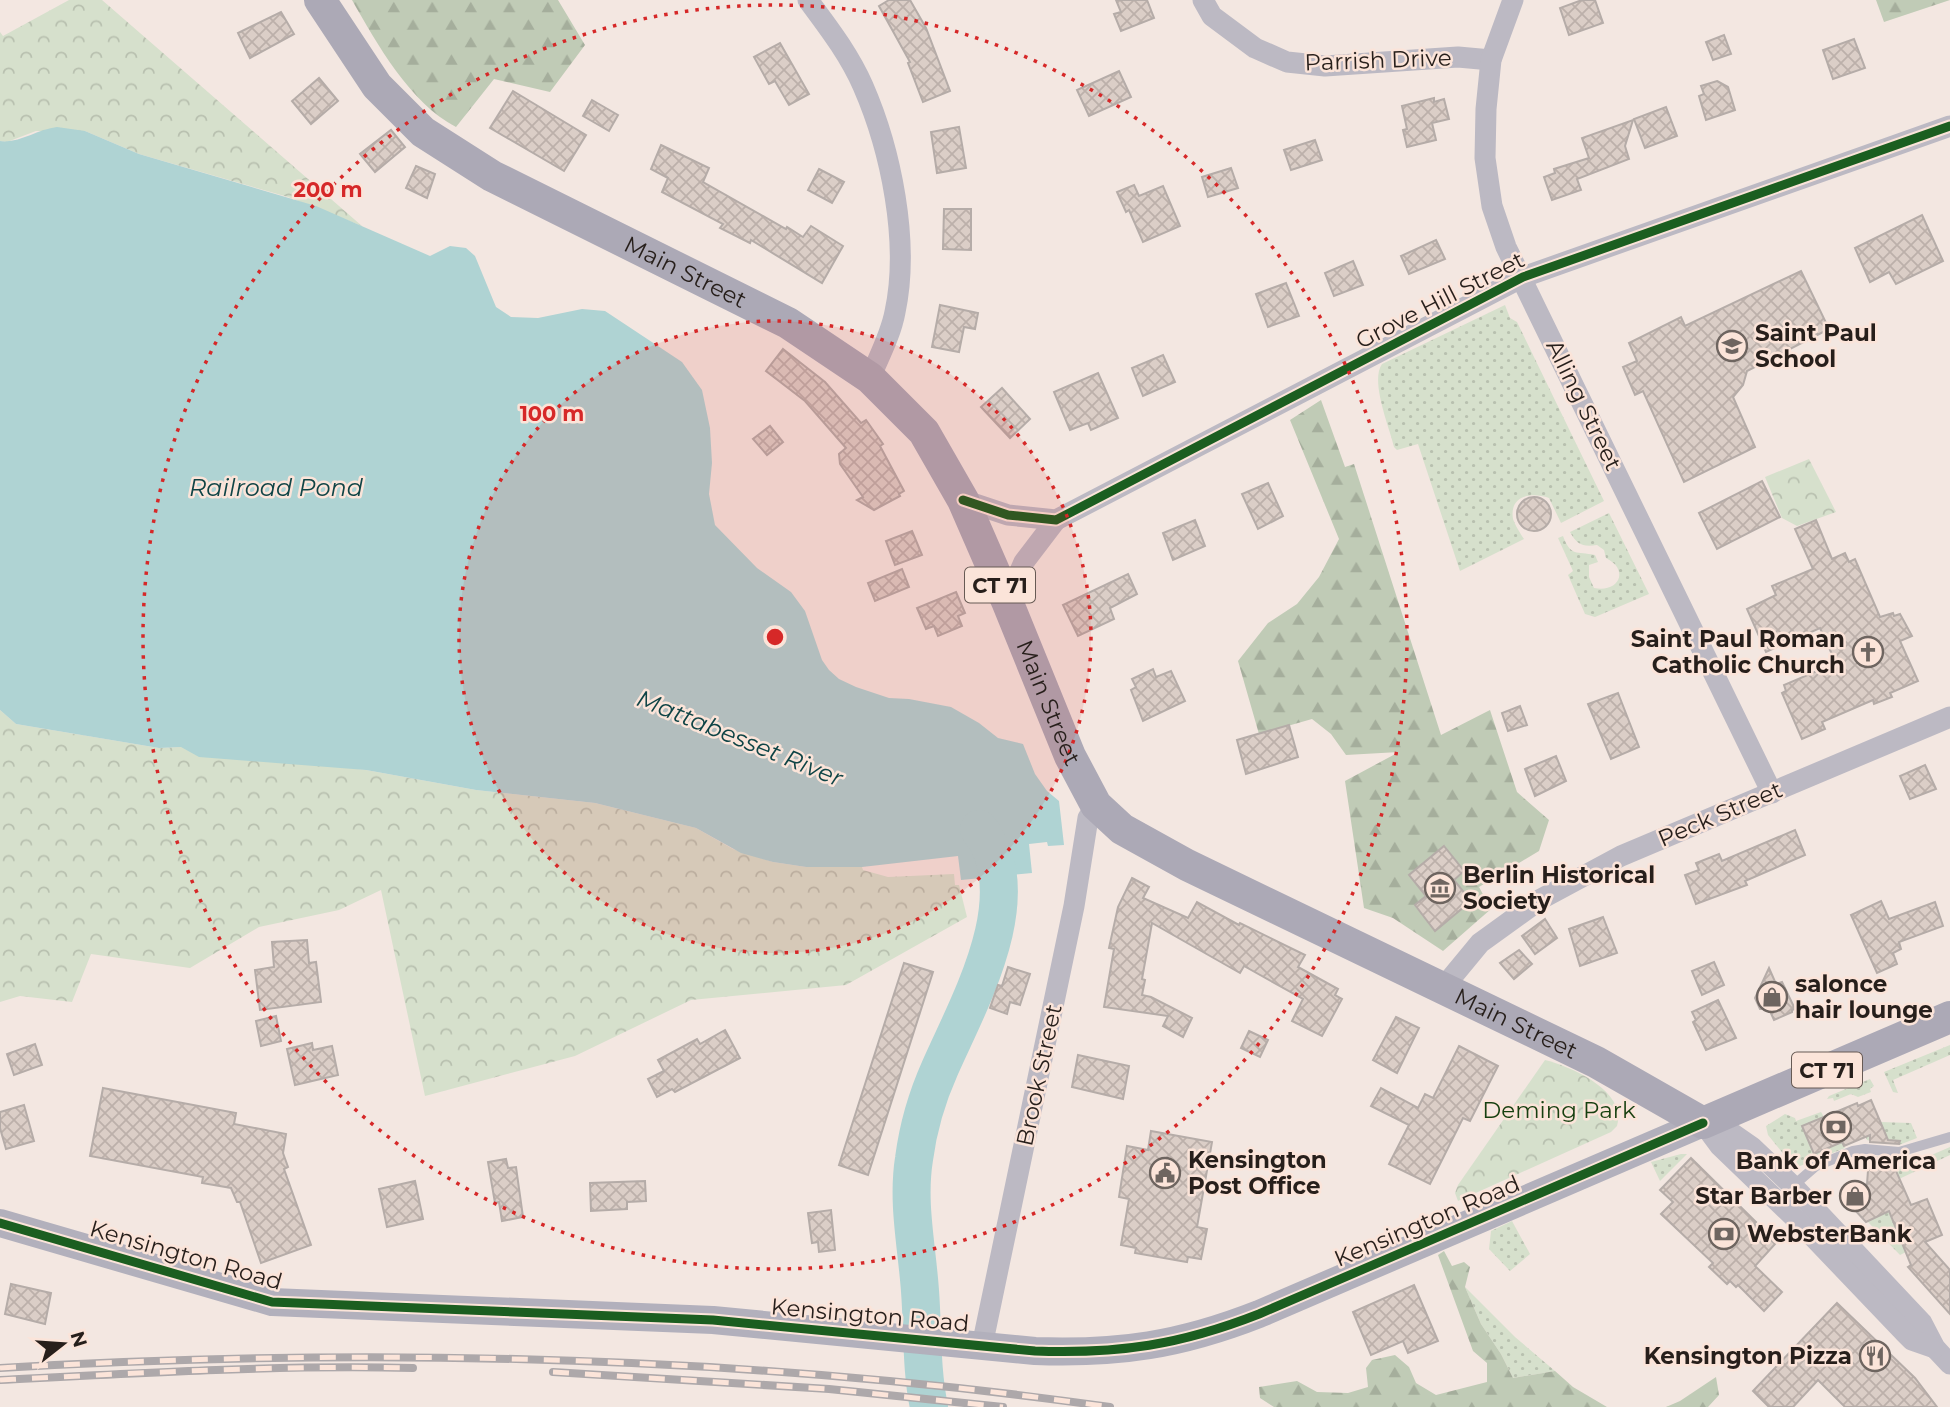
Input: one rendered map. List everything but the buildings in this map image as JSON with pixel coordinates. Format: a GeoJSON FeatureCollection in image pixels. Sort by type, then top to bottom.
{"type":"FeatureCollection","features":[{"type":"Feature","properties":{"kind":"main road","name":"Main Street"},"geometry":{"type":"LineString","coordinates":[[320,0],[377,86],[423,132],[492,176],[788,323],[870,378],[924,432],[963,500],[1070,756],[1096,805],[1122,829],[1187,865],[1596,1062],[1648,1089],[1703,1123]]}},
{"type":"Feature","properties":{"kind":"main road","name":"CT 71"},"geometry":{"type":"LineString","coordinates":[[1703,1123],[1950,1017]]}},
{"type":"Feature","properties":{"kind":"street"},"geometry":{"type":"LineString","coordinates":[[807,0],[841,45],[863,85],[889,168],[898,221],[900,269],[895,313],[870,378]]}},
{"type":"Feature","properties":{"kind":"street","name":"Parrish Drive"},"geometry":{"type":"LineString","coordinates":[[1203,0],[1212,16],[1255,48],[1287,62],[1325,66],[1458,57],[1491,60]]}},
{"type":"Feature","properties":{"kind":"street","name":"Alling Street"},"geometry":{"type":"LineString","coordinates":[[1513,0],[1491,60],[1486,109],[1485,158],[1492,206],[1506,247],[1523,277],[1772,793]]}},
{"type":"Feature","properties":{"kind":"street","name":"Grove Hill Street"},"geometry":{"type":"LineString","coordinates":[[1007,601],[1024,562],[1056,520],[1523,277],[1950,125]]}},
{"type":"Feature","properties":{"kind":"street"},"geometry":{"type":"LineString","coordinates":[[963,500],[1008,515],[1056,520]]}},
{"type":"Feature","properties":{"kind":"street","name":"Peck Street"},"geometry":{"type":"LineString","coordinates":[[1442,989],[1480,943],[1541,899],[1621,856],[1950,717]]}},
{"type":"Feature","properties":{"kind":"street","name":"Brook Street"},"geometry":{"type":"LineString","coordinates":[[982,1346],[1074,906],[1088,818],[1096,805]]}},
{"type":"Feature","properties":{"kind":"street","name":"Kensington Road"},"geometry":{"type":"LineString","coordinates":[[0,1223],[272,1302],[713,1320],[1035,1351],[1087,1352],[1167,1344],[1212,1332],[1703,1123]]}},
{"type":"Feature","properties":{"kind":"street","name":"Main Street"},"geometry":{"type":"LineString","coordinates":[[1703,1123],[1720,1146],[1786,1194],[1894,1308],[1908,1337],[1935,1348],[1950,1364]]}},
{"type":"Feature","properties":{"kind":"lane"},"geometry":{"type":"LineString","coordinates":[[1786,1194],[1816,1166],[1853,1151],[1865,1149],[1899,1153],[1950,1137]]}},
{"type":"Feature","properties":{"kind":"green space"},"geometry":{"type":"Polygon","coordinates":[[[69,0],[102,0],[362,226],[288,197],[139,154],[85,131],[36,131],[7,142],[0,141],[0,32],[3,36],[69,0]]]}},
{"type":"Feature","properties":{"kind":"green space"},"geometry":{"type":"Polygon","coordinates":[[[352,0],[558,0],[585,45],[550,92],[494,79],[456,127],[439,116],[409,88],[352,0]]]}},
{"type":"Feature","properties":{"kind":"green space"},"geometry":{"type":"Polygon","coordinates":[[[1876,0],[1950,0],[1884,22],[1876,0]]]}},
{"type":"Feature","properties":{"kind":"green space"},"geometry":{"type":"Polygon","coordinates":[[[1505,305],[1510,318],[1517,322],[1604,501],[1561,523],[1549,498],[1536,495],[1523,497],[1515,505],[1513,519],[1524,539],[1460,571],[1418,444],[1397,450],[1394,447],[1379,392],[1379,372],[1382,364],[1505,305]]]}},
{"type":"Feature","properties":{"kind":"green space"},"geometry":{"type":"Polygon","coordinates":[[[1321,400],[1345,467],[1354,464],[1441,735],[1490,710],[1517,792],[1549,820],[1539,851],[1479,887],[1491,909],[1443,951],[1393,918],[1364,908],[1345,781],[1399,752],[1346,755],[1331,734],[1312,719],[1259,734],[1238,661],[1268,623],[1297,604],[1319,577],[1339,539],[1290,420],[1321,400]],[[1444,846],[1409,875],[1426,896],[1415,906],[1435,930],[1454,880],[1464,871],[1444,846]]]}},
{"type":"Feature","properties":{"kind":"green space"},"geometry":{"type":"Polygon","coordinates":[[[1809,459],[1836,512],[1797,526],[1782,518],[1765,477],[1809,459]]]}},
{"type":"Feature","properties":{"kind":"green space"},"geometry":{"type":"Polygon","coordinates":[[[1609,513],[1649,594],[1595,617],[1585,614],[1568,575],[1573,571],[1558,538],[1563,536],[1575,552],[1595,555],[1598,562],[1589,565],[1589,577],[1594,588],[1610,587],[1618,579],[1618,568],[1606,558],[1604,550],[1597,545],[1581,544],[1570,532],[1609,513]]]}},
{"type":"Feature","properties":{"kind":"green space"},"geometry":{"type":"Polygon","coordinates":[[[0,710],[16,724],[159,748],[181,747],[366,770],[476,790],[595,803],[696,828],[733,849],[773,862],[806,867],[862,867],[863,870],[888,877],[954,874],[955,885],[959,885],[967,917],[846,985],[691,1000],[575,1056],[425,1096],[381,890],[339,910],[259,927],[190,968],[91,954],[72,1002],[20,996],[0,1002],[0,710]]]}},
{"type":"Feature","properties":{"kind":"green space"},"geometry":{"type":"Polygon","coordinates":[[[1950,1045],[1950,1055],[1893,1080],[1898,1093],[1893,1092],[1884,1072],[1950,1045]]]}},
{"type":"Feature","properties":{"kind":"green space","name":"Deming Park"},"geometry":{"type":"Polygon","coordinates":[[[1545,1060],[1569,1068],[1595,1082],[1606,1092],[1618,1113],[1617,1126],[1611,1132],[1458,1201],[1455,1193],[1458,1185],[1545,1060]]]}},
{"type":"Feature","properties":{"kind":"green space"},"geometry":{"type":"Polygon","coordinates":[[[1870,1079],[1874,1086],[1870,1089],[1871,1092],[1858,1097],[1851,1094],[1834,1101],[1833,1098],[1827,1099],[1829,1096],[1870,1079]]]}},
{"type":"Feature","properties":{"kind":"green space"},"geometry":{"type":"Polygon","coordinates":[[[1821,1112],[1824,1117],[1803,1126],[1814,1153],[1842,1142],[1845,1148],[1795,1168],[1768,1135],[1766,1126],[1785,1114],[1796,1121],[1821,1112]]]}},
{"type":"Feature","properties":{"kind":"green space"},"geometry":{"type":"Polygon","coordinates":[[[1880,1122],[1911,1123],[1917,1138],[1899,1145],[1899,1141],[1872,1138],[1867,1140],[1863,1132],[1880,1122]]]}},
{"type":"Feature","properties":{"kind":"green space"},"geometry":{"type":"Polygon","coordinates":[[[1950,1147],[1950,1155],[1899,1179],[1871,1182],[1864,1164],[1869,1158],[1869,1163],[1904,1167],[1950,1147]]]}},
{"type":"Feature","properties":{"kind":"green space"},"geometry":{"type":"Polygon","coordinates":[[[1687,1154],[1660,1181],[1651,1162],[1687,1154]]]}},
{"type":"Feature","properties":{"kind":"green space"},"geometry":{"type":"Polygon","coordinates":[[[1888,1211],[1905,1250],[1908,1251],[1900,1255],[1867,1221],[1888,1211]]]}},
{"type":"Feature","properties":{"kind":"green space"},"geometry":{"type":"Polygon","coordinates":[[[1512,1221],[1530,1254],[1510,1271],[1489,1249],[1491,1231],[1512,1221]]]}},
{"type":"Feature","properties":{"kind":"green space"},"geometry":{"type":"Polygon","coordinates":[[[1444,1251],[1452,1266],[1464,1262],[1470,1267],[1465,1287],[1481,1324],[1513,1378],[1555,1371],[1573,1387],[1607,1407],[1274,1407],[1260,1398],[1259,1387],[1297,1381],[1317,1392],[1348,1393],[1368,1387],[1366,1368],[1372,1360],[1395,1355],[1409,1367],[1416,1383],[1436,1395],[1487,1382],[1487,1363],[1473,1351],[1438,1255],[1444,1251]]]}},
{"type":"Feature","properties":{"kind":"green space"},"geometry":{"type":"Polygon","coordinates":[[[1465,1287],[1515,1337],[1555,1371],[1513,1378],[1481,1324],[1465,1287]]]}},
{"type":"Feature","properties":{"kind":"green space"},"geometry":{"type":"Polygon","coordinates":[[[1716,1377],[1719,1395],[1708,1407],[1666,1407],[1680,1401],[1716,1377]]]}},
{"type":"Feature","properties":{"kind":"water","name":"Railroad Pond"},"geometry":{"type":"Polygon","coordinates":[[[57,127],[85,131],[139,154],[316,206],[430,256],[450,246],[466,248],[475,256],[496,307],[511,317],[538,318],[582,309],[605,311],[682,362],[702,390],[710,428],[712,463],[709,494],[715,525],[757,568],[791,592],[805,611],[822,660],[829,670],[839,679],[856,687],[889,698],[951,707],[998,738],[1023,744],[1035,774],[1047,791],[1059,801],[1064,845],[1048,846],[1047,842],[1029,844],[1032,873],[961,880],[958,856],[862,867],[806,867],[741,853],[696,828],[595,803],[476,790],[366,770],[199,757],[181,747],[159,748],[16,724],[0,710],[0,141],[14,140],[57,127]]]}},
{"type":"Feature","properties":{"kind":"waterway","name":"Mattabesset River"},"geometry":{"type":"LineString","coordinates":[[929,1407],[912,1209],[912,1176],[927,1101],[978,982],[990,949],[997,917],[999,885],[993,856],[979,829]]}},
{"type":"Feature","properties":{"kind":"railway"},"geometry":{"type":"LineString","coordinates":[[0,1368],[278,1358],[556,1360],[834,1376],[1110,1407]]}},
{"type":"Feature","properties":{"kind":"railway"},"geometry":{"type":"LineString","coordinates":[[0,1380],[155,1372],[413,1368]]}},
{"type":"Feature","properties":{"kind":"railway"},"geometry":{"type":"LineString","coordinates":[[553,1372],[829,1389],[1003,1407]]}},
{"type":"Feature","properties":{"kind":"cycle path"},"geometry":{"type":"LineString","coordinates":[[963,500],[1008,515],[1056,520],[1523,277],[1950,126]]}},
{"type":"Feature","properties":{"kind":"cycle path"},"geometry":{"type":"LineString","coordinates":[[0,1223],[272,1302],[713,1320],[1035,1351],[1094,1351],[1176,1340],[1230,1325],[1703,1123]]}},
{"type":"Feature","properties":{"kind":"place","name":"Saint Paul School"},"geometry":{"type":"Point","coordinates":[1732,346]}},
{"type":"Feature","properties":{"kind":"place","name":"Saint Paul Roman Catholic Church"},"geometry":{"type":"Point","coordinates":[1868,652]}},
{"type":"Feature","properties":{"kind":"place","name":"Berlin Historical Society"},"geometry":{"type":"Point","coordinates":[1440,888]}},
{"type":"Feature","properties":{"kind":"place","name":"salonce hair lounge"},"geometry":{"type":"Point","coordinates":[1772,997]}},
{"type":"Feature","properties":{"kind":"place","name":"Bank of America"},"geometry":{"type":"Point","coordinates":[1836,1127]}},
{"type":"Feature","properties":{"kind":"place","name":"Kensington Post Office"},"geometry":{"type":"Point","coordinates":[1165,1173]}},
{"type":"Feature","properties":{"kind":"place","name":"Star Barber"},"geometry":{"type":"Point","coordinates":[1855,1196]}},
{"type":"Feature","properties":{"kind":"place","name":"WebsterBank"},"geometry":{"type":"Point","coordinates":[1724,1234]}},
{"type":"Feature","properties":{"kind":"place","name":"Kensington Pizza"},"geometry":{"type":"Point","coordinates":[1875,1356]}}]}
